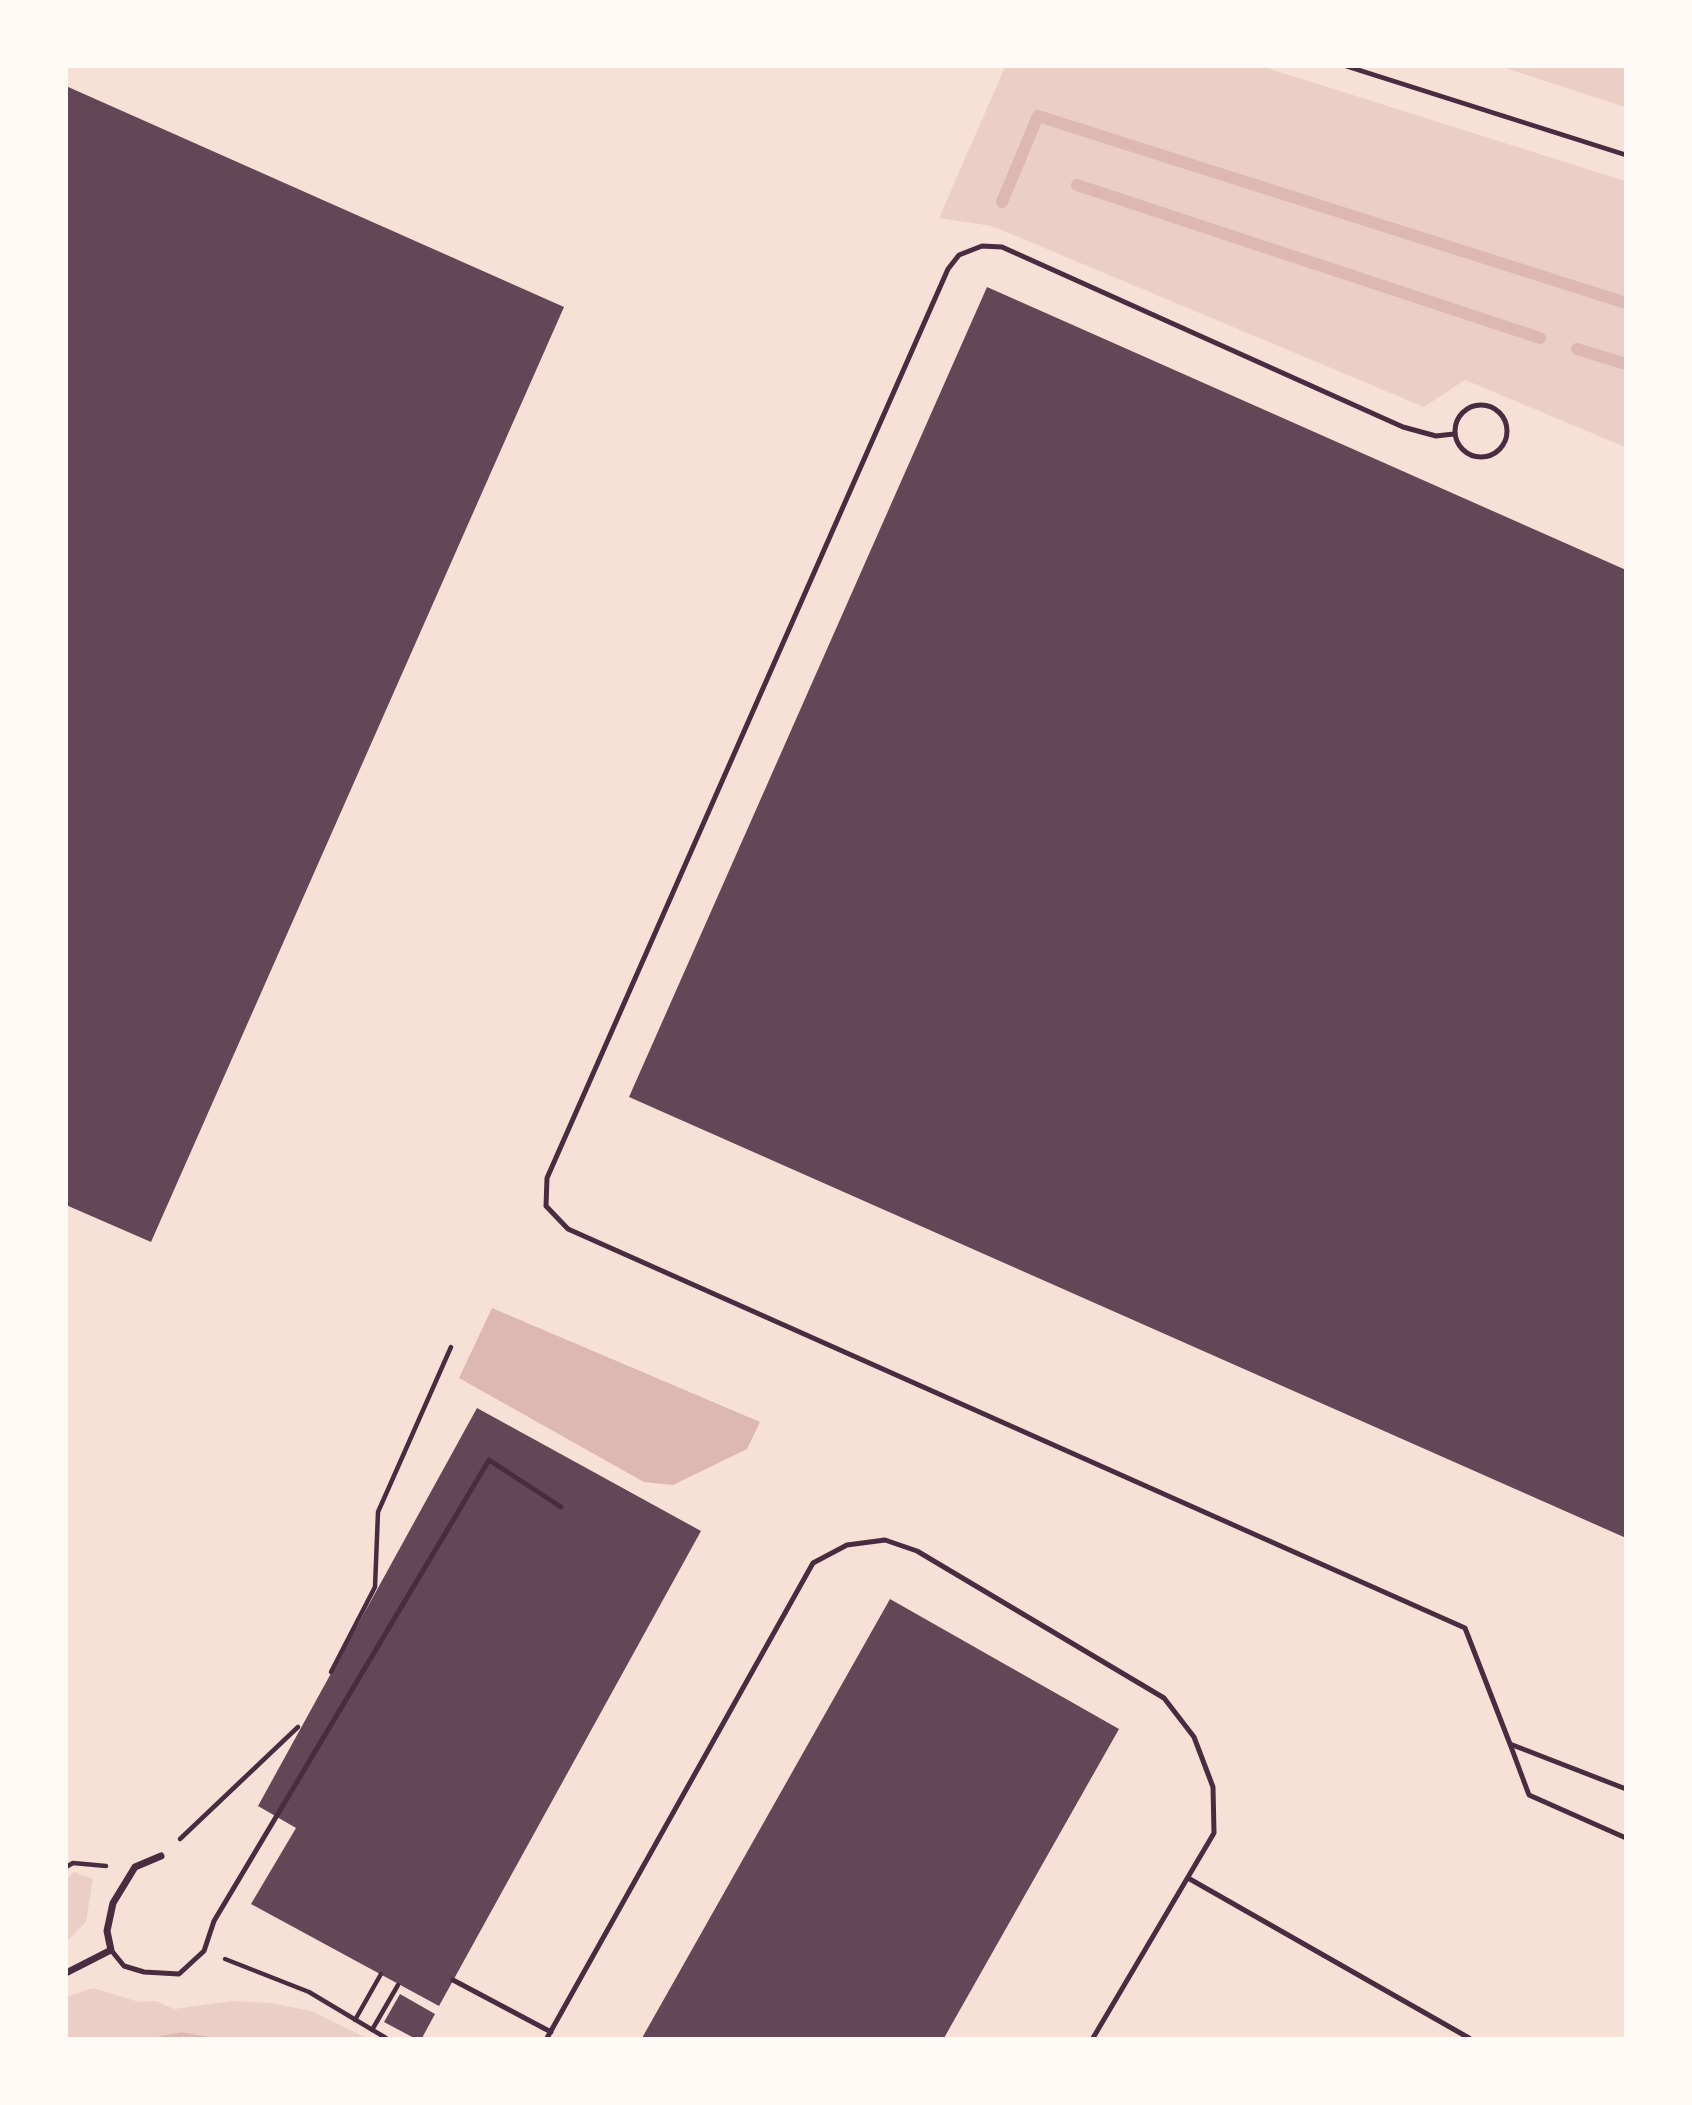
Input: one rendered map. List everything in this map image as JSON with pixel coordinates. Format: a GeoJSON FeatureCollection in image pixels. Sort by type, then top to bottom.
{"type":"FeatureCollection","features":[{"type":"Feature","properties":{"kind":"street"},"geometry":{"type":"LineString","coordinates":[[66,1973],[111,1950],[107,1931],[113,1903],[135,1867],[161,1856]]}},
{"type":"Feature","properties":{"kind":"lane"},"geometry":{"type":"LineString","coordinates":[[1454,434],[1436,436],[1403,427],[1002,247],[982,246],[959,256],[948,269],[936,294],[547,1178],[546,1206],[568,1229],[1465,1628],[1529,1795],[1626,1838]]}},
{"type":"Feature","properties":{"kind":"lane"},"geometry":{"type":"LineString","coordinates":[[1477,405],[1490,407],[1501,415],[1507,427],[1505,440],[1499,450],[1489,456],[1477,457],[1466,453],[1458,445],[1454,434],[1456,421],[1464,410],[1477,405]]}},
{"type":"Feature","properties":{"kind":"lane"},"geometry":{"type":"LineString","coordinates":[[111,1950],[124,1966],[144,1972],[179,1974],[204,1951],[214,1921],[489,1460],[561,1507]]}},
{"type":"Feature","properties":{"kind":"lane"},"geometry":{"type":"LineString","coordinates":[[547,2039],[813,1563],[847,1545],[884,1540],[917,1551],[1164,1698],[1194,1737],[1213,1787],[1214,1833],[1093,2039]]}},
{"type":"Feature","properties":{"kind":"lane"},"geometry":{"type":"LineString","coordinates":[[1510,1744],[1626,1789]]}},
{"type":"Feature","properties":{"kind":"lane"},"geometry":{"type":"LineString","coordinates":[[1188,1878],[1469,2039]]}},
{"type":"Feature","properties":{"kind":"lane"},"geometry":{"type":"LineString","coordinates":[[453,1980],[551,2032]]}},
{"type":"Feature","properties":{"kind":"path"},"geometry":{"type":"LineString","coordinates":[[1346,66],[1626,156]]}},
{"type":"Feature","properties":{"kind":"path"},"geometry":{"type":"LineString","coordinates":[[330,1672],[374,1587],[378,1513],[451,1347]]}},
{"type":"Feature","properties":{"kind":"path"},"geometry":{"type":"LineString","coordinates":[[161,1856],[305,1721]]}},
{"type":"Feature","properties":{"kind":"path"},"geometry":{"type":"LineString","coordinates":[[66,1867],[73,1863],[135,1867]]}},
{"type":"Feature","properties":{"kind":"path"},"geometry":{"type":"LineString","coordinates":[[204,1951],[309,1992],[386,2039]]}},
{"type":"Feature","properties":{"kind":"path"},"geometry":{"type":"LineString","coordinates":[[355,2020],[381,1975]]}},
{"type":"Feature","properties":{"kind":"path"},"geometry":{"type":"LineString","coordinates":[[372,2030],[398,1985]]}},
{"type":"Feature","properties":{"kind":"shaded area"},"geometry":{"type":"Polygon","coordinates":[[[1005,67],[1264,67],[1625,181],[1625,447],[1465,380],[1424,407],[992,226],[939,218],[1005,67]]]}},
{"type":"Feature","properties":{"kind":"shaded area"},"geometry":{"type":"Polygon","coordinates":[[[1502,67],[1625,67],[1625,107],[1502,67]]]}},
{"type":"Feature","properties":{"kind":"shaded area"},"geometry":{"type":"Polygon","coordinates":[[[492,1308],[760,1422],[747,1449],[673,1485],[644,1482],[459,1378],[492,1308]]]}},
{"type":"Feature","properties":{"kind":"shaded area"},"geometry":{"type":"Polygon","coordinates":[[[74,1872],[93,1879],[86,1922],[67,1941],[67,1879],[74,1872]]]}},
{"type":"Feature","properties":{"kind":"shaded area"},"geometry":{"type":"Polygon","coordinates":[[[93,1988],[139,2002],[156,2001],[174,2009],[232,2001],[271,2003],[311,2011],[367,2038],[216,2038],[181,2032],[150,2038],[67,2038],[66,1997],[93,1988]]]}},
{"type":"Feature","properties":{"kind":"shaded area"},"geometry":{"type":"Polygon","coordinates":[[[181,2032],[216,2038],[150,2038],[181,2032]]]}},
{"type":"Feature","properties":{"kind":"building"},"geometry":{"type":"Polygon","coordinates":[[[66,86],[564,307],[151,1242],[66,1205],[66,86]]]}},
{"type":"Feature","properties":{"kind":"building"},"geometry":{"type":"Polygon","coordinates":[[[987,287],[1626,570],[1626,1538],[629,1097],[987,287]]]}},
{"type":"Feature","properties":{"kind":"building"},"geometry":{"type":"Polygon","coordinates":[[[477,1408],[701,1531],[439,2006],[251,1904],[296,1828],[258,1806],[477,1408]]]}},
{"type":"Feature","properties":{"kind":"building"},"geometry":{"type":"Polygon","coordinates":[[[890,1599],[1119,1729],[944,2038],[642,2038],[890,1599]]]}},
{"type":"Feature","properties":{"kind":"building"},"geometry":{"type":"Polygon","coordinates":[[[400,1994],[435,2014],[422,2038],[414,2038],[384,2022],[400,1994]]]}},
{"type":"Feature","properties":{"kind":"waterway"},"geometry":{"type":"LineString","coordinates":[[1002,202],[1038,116],[1626,303]]}},
{"type":"Feature","properties":{"kind":"waterway"},"geometry":{"type":"LineString","coordinates":[[1077,185],[1540,338]]}},
{"type":"Feature","properties":{"kind":"waterway"},"geometry":{"type":"LineString","coordinates":[[1577,349],[1626,364]]}}]}
